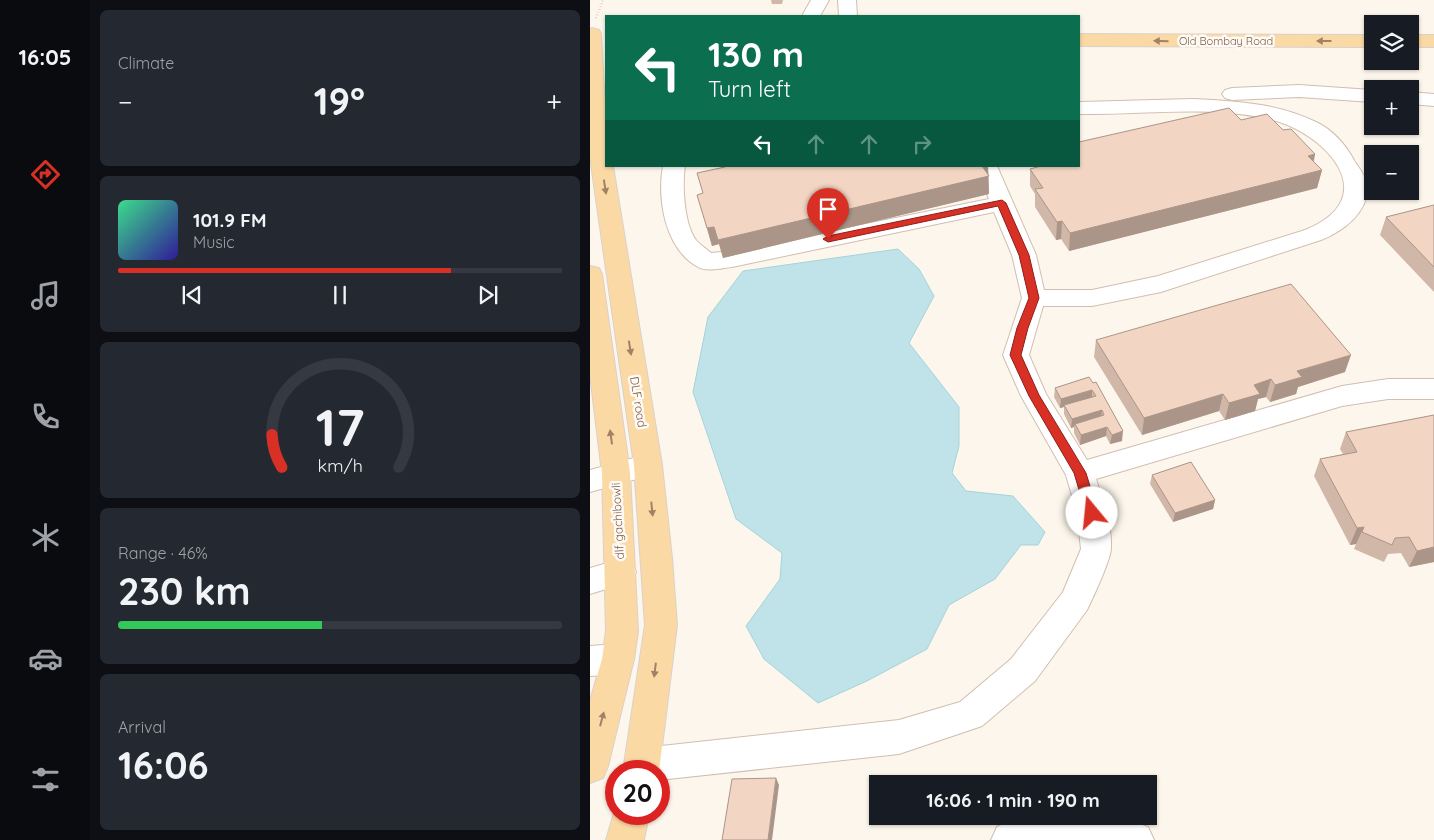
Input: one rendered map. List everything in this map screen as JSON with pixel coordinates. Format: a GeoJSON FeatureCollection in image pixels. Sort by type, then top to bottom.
{"type":"FeatureCollection","features":[{"type":"Feature","properties":{"kind":"main road","name":"Old Bombay Road"},"geometry":{"type":"LineString","coordinates":[[1080,25],[1364,25]]}},
{"type":"Feature","properties":{"kind":"main road"},"geometry":{"type":"LineString","coordinates":[[1419,26],[1434,26]]}},
{"type":"Feature","properties":{"kind":"main road","name":"DLF road"},"geometry":{"type":"LineString","coordinates":[[597,32],[595,119],[648,465],[657,558],[661,626],[643,760]]}},
{"type":"Feature","properties":{"kind":"main road","name":"Old Bombay Road"},"geometry":{"type":"LineString","coordinates":[[1080,40],[1364,41]]}},
{"type":"Feature","properties":{"kind":"main road"},"geometry":{"type":"LineString","coordinates":[[1419,41],[1434,41]]}},
{"type":"Feature","properties":{"kind":"main road","name":"dlf gachibowli"},"geometry":{"type":"LineString","coordinates":[[590,274],[603,477],[621,572],[622,631],[604,660],[590,766]]}},
{"type":"Feature","properties":{"kind":"main road"},"geometry":{"type":"LineString","coordinates":[[625,840],[628,825]]}},
{"type":"Feature","properties":{"kind":"lane"},"geometry":{"type":"LineString","coordinates":[[812,15],[820,0]]}},
{"type":"Feature","properties":{"kind":"lane"},"geometry":{"type":"LineString","coordinates":[[847,0],[848,15]]}},
{"type":"Feature","properties":{"kind":"lane"},"geometry":{"type":"LineString","coordinates":[[1180,104],[1205,96],[1298,91],[1364,95]]}},
{"type":"Feature","properties":{"kind":"lane"},"geometry":{"type":"LineString","coordinates":[[1419,99],[1434,100]]}},
{"type":"Feature","properties":{"kind":"lane"},"geometry":{"type":"LineString","coordinates":[[1034,298],[1092,298],[1160,284],[1313,235],[1336,224],[1354,202],[1355,182],[1342,154],[1330,140],[1305,124],[1265,111],[1232,106],[1180,104],[1111,109],[1080,108]]}},
{"type":"Feature","properties":{"kind":"lane"},"geometry":{"type":"LineString","coordinates":[[674,167],[672,172],[674,209],[686,243],[706,261],[732,259],[1002,203]]}},
{"type":"Feature","properties":{"kind":"lane"},"geometry":{"type":"LineString","coordinates":[[670,765],[899,736],[970,715],[1023,670],[1076,600],[1096,549],[1092,513],[1080,473],[1034,396],[1016,355],[1034,298],[1024,255],[986,167]]}},
{"type":"Feature","properties":{"kind":"lane"},"geometry":{"type":"LineString","coordinates":[[1080,473],[1342,396],[1388,389],[1434,389]]}},
{"type":"Feature","properties":{"kind":"lane"},"geometry":{"type":"LineString","coordinates":[[603,477],[648,465]]}},
{"type":"Feature","properties":{"kind":"lane"},"geometry":{"type":"LineString","coordinates":[[590,581],[621,572]]}},
{"type":"Feature","properties":{"kind":"lane"},"geometry":{"type":"LineString","coordinates":[[1010,840],[1033,829],[1094,827],[1135,840]]}},
{"type":"Feature","properties":{"kind":"path"},"geometry":{"type":"LineString","coordinates":[[597,32],[603,0]]}},
{"type":"Feature","properties":{"kind":"water"},"geometry":{"type":"Polygon","coordinates":[[[898,249],[919,269],[934,296],[909,343],[959,407],[959,446],[952,473],[966,491],[1013,496],[1045,532],[1038,545],[1021,545],[995,579],[949,605],[927,649],[867,681],[818,703],[764,659],[746,626],[780,579],[782,553],[736,519],[693,392],[708,317],[743,271],[898,249]]]}},
{"type":"Feature","properties":{"kind":"building"},"geometry":{"type":"Polygon","coordinates":[[[1229,108],[1241,120],[1267,114],[1283,130],[1291,129],[1315,154],[1308,156],[1322,170],[1070,233],[1062,221],[1057,222],[1035,189],[1043,188],[1030,169],[1037,167],[1080,167],[1080,142],[1229,108]]]}},
{"type":"Feature","properties":{"kind":"building"},"geometry":{"type":"Polygon","coordinates":[[[725,167],[983,167],[989,176],[718,240],[714,227],[707,228],[697,195],[703,193],[697,173],[725,167]]]}},
{"type":"Feature","properties":{"kind":"building"},"geometry":{"type":"Polygon","coordinates":[[[1434,205],[1434,267],[1386,217],[1434,205]]]}},
{"type":"Feature","properties":{"kind":"building"},"geometry":{"type":"Polygon","coordinates":[[[1291,284],[1351,355],[1297,371],[1302,377],[1275,385],[1271,379],[1254,385],[1260,394],[1229,403],[1223,394],[1144,418],[1096,340],[1291,284]]]}},
{"type":"Feature","properties":{"kind":"building"},"geometry":{"type":"Polygon","coordinates":[[[1089,377],[1093,383],[1096,382],[1123,431],[1112,435],[1107,427],[1081,435],[1075,424],[1104,415],[1102,410],[1072,419],[1064,405],[1096,396],[1092,390],[1061,399],[1055,388],[1089,377]]]}},
{"type":"Feature","properties":{"kind":"building"},"geometry":{"type":"Polygon","coordinates":[[[1434,415],[1434,547],[1417,551],[1409,537],[1395,538],[1392,545],[1362,532],[1364,527],[1357,528],[1320,459],[1357,452],[1346,432],[1434,415]]]}},
{"type":"Feature","properties":{"kind":"building"},"geometry":{"type":"Polygon","coordinates":[[[1191,462],[1215,500],[1175,513],[1152,475],[1191,462]]]}},
{"type":"Feature","properties":{"kind":"building"},"geometry":{"type":"Polygon","coordinates":[[[776,778],[768,840],[722,840],[732,779],[776,778]]]}},
{"type":"Feature","properties":{"kind":"route"},"geometry":{"type":"LineString","coordinates":[[828,239],[1002,203],[1024,255],[1034,298],[1016,355],[1034,396],[1080,473],[1092,513]]}}]}
